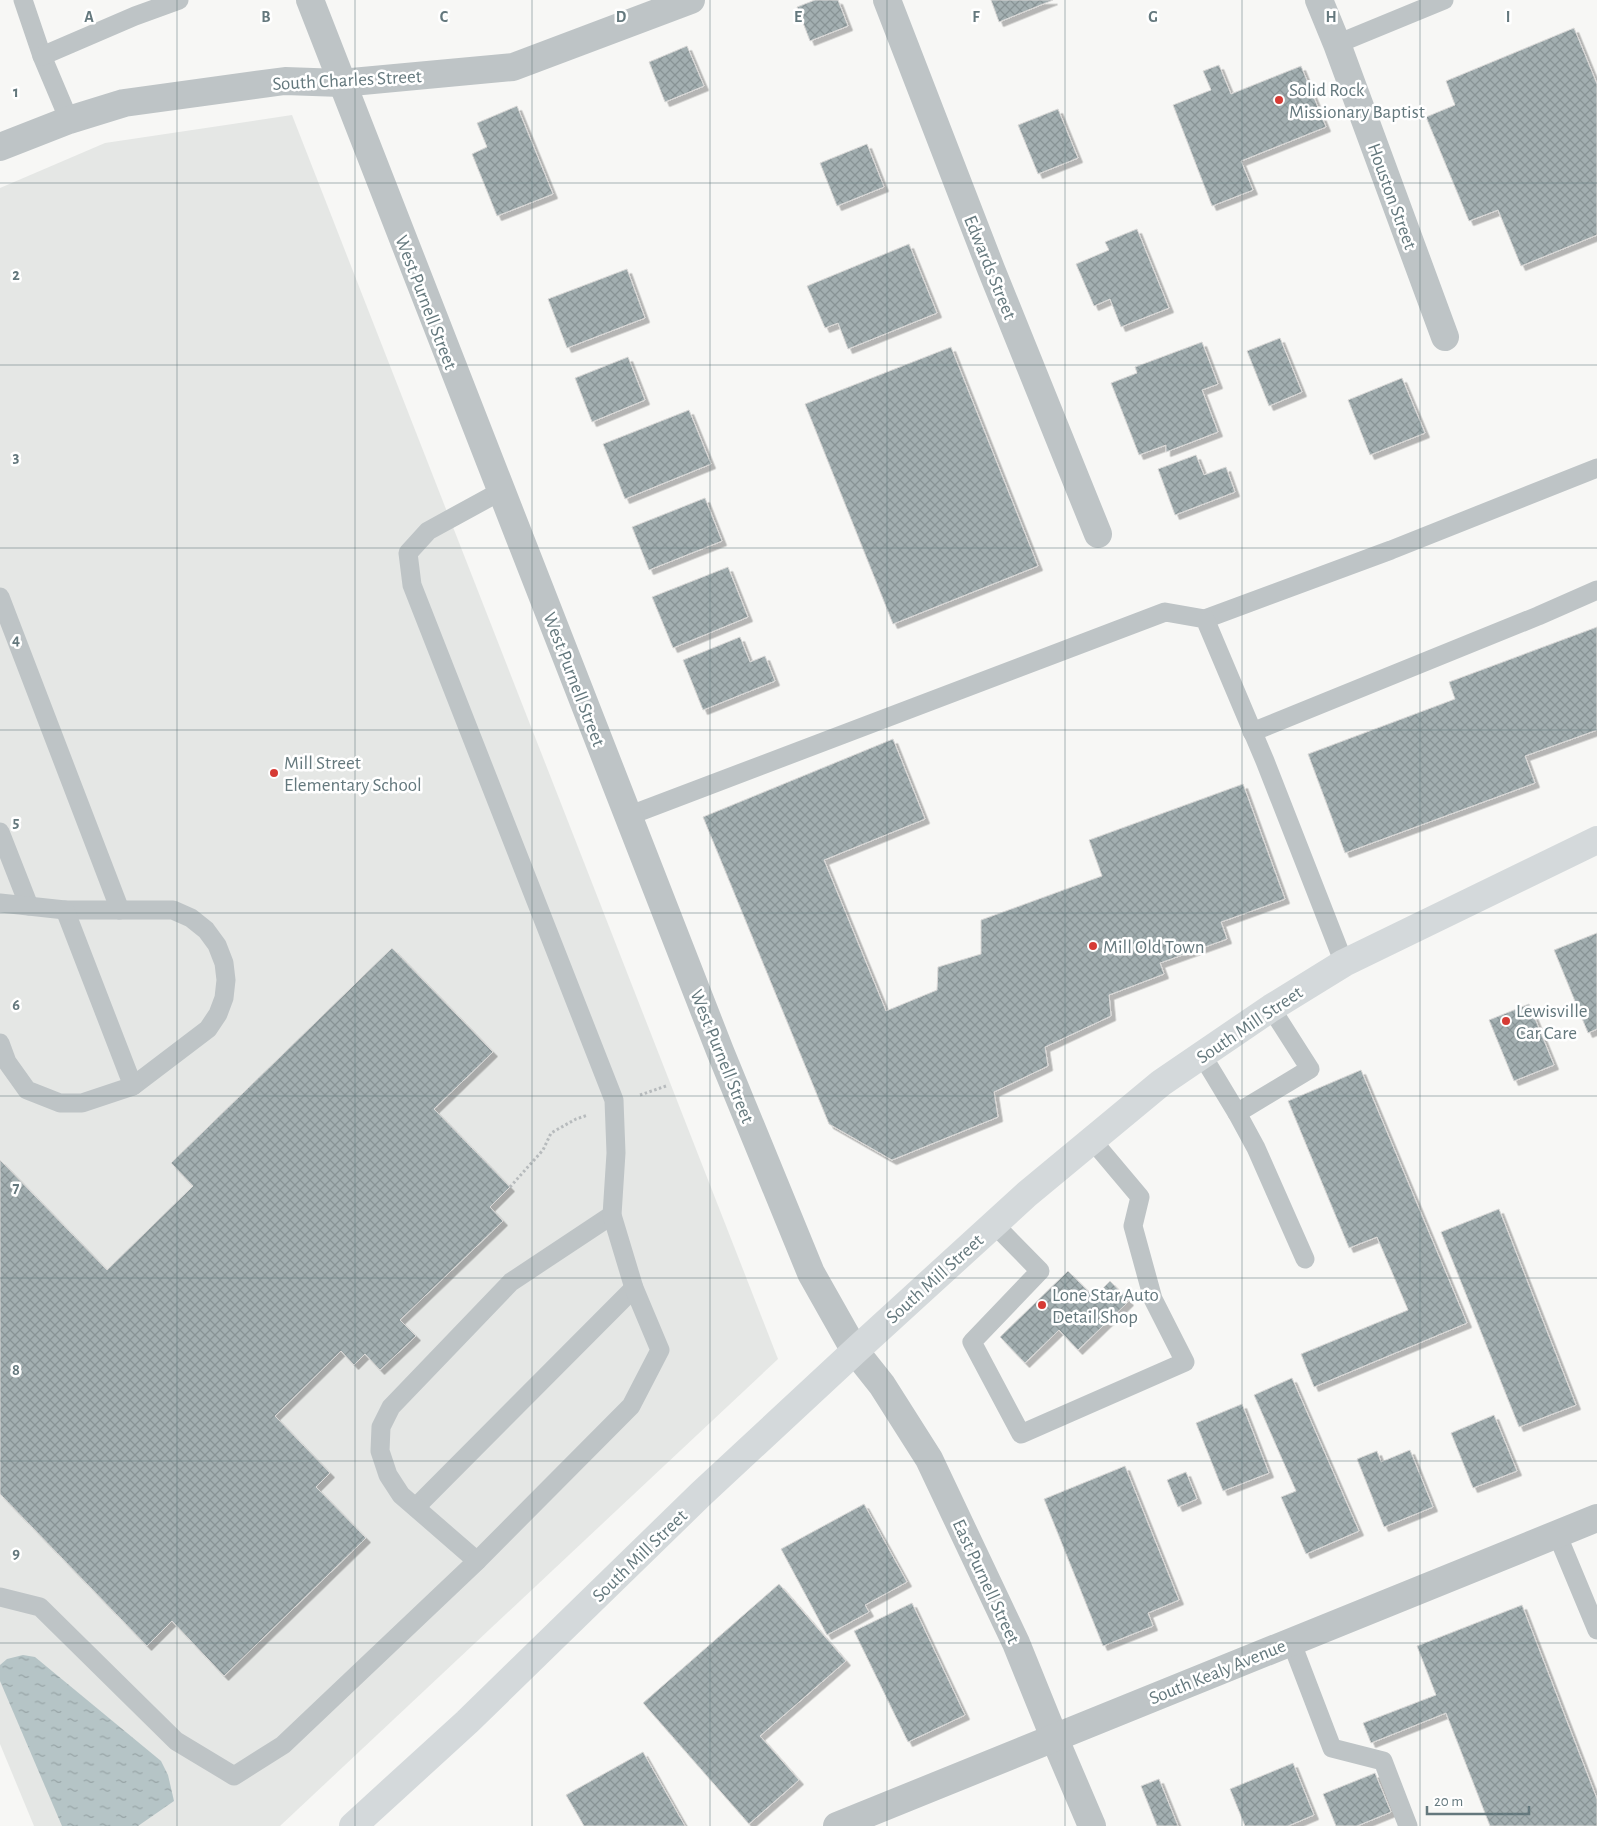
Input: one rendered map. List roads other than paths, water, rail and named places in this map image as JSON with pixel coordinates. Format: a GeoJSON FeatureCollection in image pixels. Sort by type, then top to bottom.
{"type":"FeatureCollection","features":[{"type":"Feature","properties":{"kind":"main road","name":"South Mill Street"},"geometry":{"type":"LineString","coordinates":[[353,1826],[467,1722],[701,1494],[855,1351],[994,1224],[1161,1083],[1271,1008],[1344,963],[1597,840]]}},
{"type":"Feature","properties":{"kind":"street","name":"West Purnell Street"},"geometry":{"type":"LineString","coordinates":[[310,0],[717,1042],[811,1273],[855,1351]]}},
{"type":"Feature","properties":{"kind":"street","name":"South Charles Street"},"geometry":{"type":"LineString","coordinates":[[0,147],[69,120],[124,103],[285,81],[341,83],[513,67],[691,0]]}},
{"type":"Feature","properties":{"kind":"street","name":"Edwards Street"},"geometry":{"type":"LineString","coordinates":[[887,0],[991,269],[1098,534]]}},
{"type":"Feature","properties":{"kind":"street","name":"Houston Street"},"geometry":{"type":"LineString","coordinates":[[1318,0],[1337,44],[1445,337]]}},
{"type":"Feature","properties":{"kind":"street","name":"East Purnell Street"},"geometry":{"type":"LineString","coordinates":[[855,1351],[882,1385],[929,1459],[1016,1643],[1092,1826]]}},
{"type":"Feature","properties":{"kind":"street","name":"South Kealy Avenue"},"geometry":{"type":"LineString","coordinates":[[837,1826],[1597,1518]]}},
{"type":"Feature","properties":{"kind":"lane"},"geometry":{"type":"LineString","coordinates":[[23,0],[42,56],[69,120]]}},
{"type":"Feature","properties":{"kind":"lane"},"geometry":{"type":"LineString","coordinates":[[42,56],[135,16],[179,0]]}},
{"type":"Feature","properties":{"kind":"lane"},"geometry":{"type":"LineString","coordinates":[[1337,44],[1444,0]]}},
{"type":"Feature","properties":{"kind":"lane"},"geometry":{"type":"LineString","coordinates":[[628,816],[1165,612],[1205,619],[1391,550],[1597,468]]}},
{"type":"Feature","properties":{"kind":"lane"},"geometry":{"type":"LineString","coordinates":[[0,1597],[40,1607],[176,1741],[234,1776],[283,1745],[477,1561],[630,1406],[660,1350],[634,1288],[612,1214],[616,1153],[614,1100],[412,585],[408,553],[428,531],[501,491]]}},
{"type":"Feature","properties":{"kind":"lane"},"geometry":{"type":"LineString","coordinates":[[1252,732],[1538,616],[1597,590]]}},
{"type":"Feature","properties":{"kind":"lane"},"geometry":{"type":"LineString","coordinates":[[0,597],[120,910]]}},
{"type":"Feature","properties":{"kind":"lane"},"geometry":{"type":"LineString","coordinates":[[1205,619],[1344,963]]}},
{"type":"Feature","properties":{"kind":"lane"},"geometry":{"type":"LineString","coordinates":[[0,832],[29,906]]}},
{"type":"Feature","properties":{"kind":"lane"},"geometry":{"type":"LineString","coordinates":[[0,903],[65,910],[174,910],[191,918],[206,930],[217,945],[224,963],[226,980],[224,998],[218,1014],[208,1029],[133,1086],[82,1103],[60,1103],[27,1090],[7,1062],[0,1044]]}},
{"type":"Feature","properties":{"kind":"lane"},"geometry":{"type":"LineString","coordinates":[[65,910],[133,1086]]}},
{"type":"Feature","properties":{"kind":"lane"},"geometry":{"type":"LineString","coordinates":[[1238,1113],[1310,1068],[1271,1008]]}},
{"type":"Feature","properties":{"kind":"lane"},"geometry":{"type":"LineString","coordinates":[[1202,1055],[1238,1113],[1270,1176],[1305,1259]]}},
{"type":"Feature","properties":{"kind":"lane"},"geometry":{"type":"LineString","coordinates":[[994,1224],[1040,1272],[972,1342],[1021,1434],[1185,1362],[1150,1290],[1133,1226],[1140,1198],[1092,1140]]}},
{"type":"Feature","properties":{"kind":"lane"},"geometry":{"type":"LineString","coordinates":[[477,1561],[401,1495],[388,1474],[380,1451],[381,1428],[391,1407],[511,1282],[612,1214]]}},
{"type":"Feature","properties":{"kind":"lane"},"geometry":{"type":"LineString","coordinates":[[416,1507],[634,1288]]}},
{"type":"Feature","properties":{"kind":"lane"},"geometry":{"type":"LineString","coordinates":[[1557,1534],[1597,1630]]}},
{"type":"Feature","properties":{"kind":"lane"},"geometry":{"type":"LineString","coordinates":[[1291,1642],[1332,1748],[1383,1761],[1408,1826]]}},
{"type":"Feature","properties":{"kind":"water"},"geometry":{"type":"Polygon","coordinates":[[[23,1655],[35,1657],[161,1761],[168,1775],[174,1801],[138,1826],[62,1826],[0,1681],[0,1665],[7,1659],[23,1655]]]}},
{"type":"Feature","properties":{"kind":"place","name":"Solid Rock Missionary Baptist"},"geometry":{"type":"Point","coordinates":[1279,100]}},
{"type":"Feature","properties":{"kind":"place","name":"Mill Street Elementary School"},"geometry":{"type":"Point","coordinates":[274,773]}},
{"type":"Feature","properties":{"kind":"place","name":"Mill Old Town"},"geometry":{"type":"Point","coordinates":[1093,946]}},
{"type":"Feature","properties":{"kind":"place","name":"Lewisville Car Care"},"geometry":{"type":"Point","coordinates":[1506,1021]}},
{"type":"Feature","properties":{"kind":"place","name":"Lone Star Auto Detail Shop"},"geometry":{"type":"Point","coordinates":[1042,1305]}}]}
